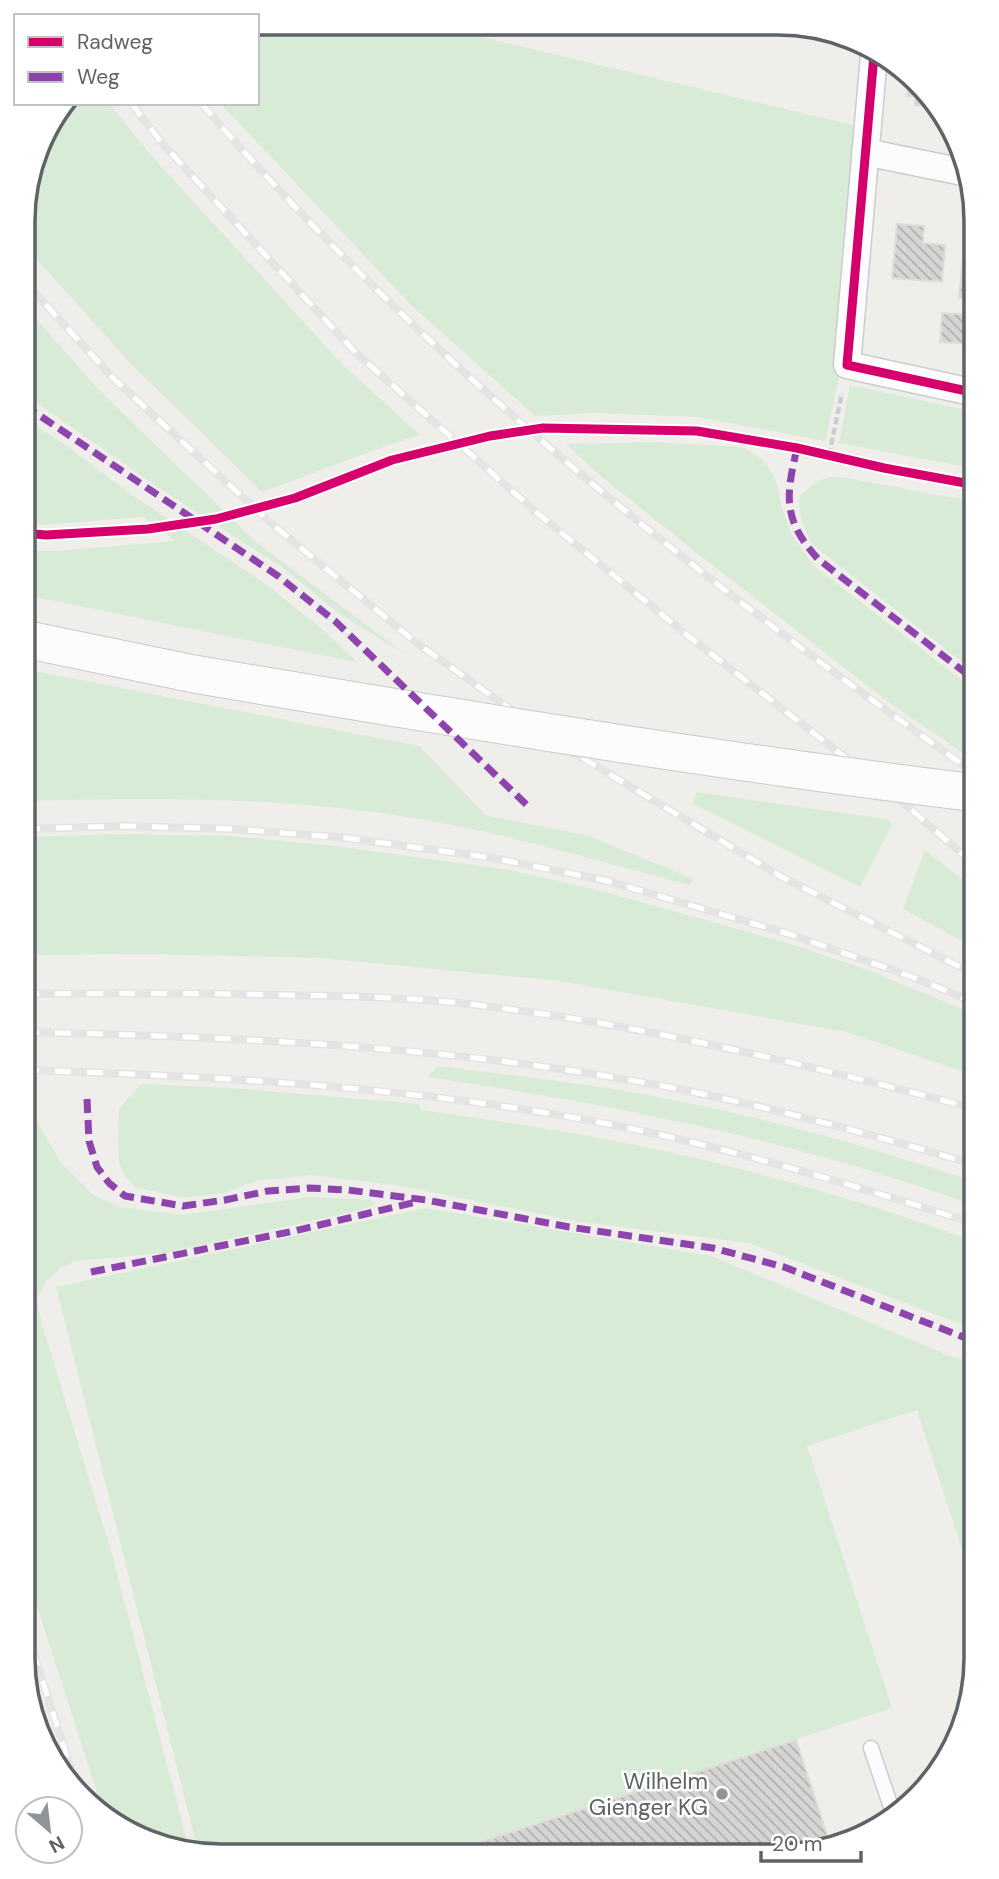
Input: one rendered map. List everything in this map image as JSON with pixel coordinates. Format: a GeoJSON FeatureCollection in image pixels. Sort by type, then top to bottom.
{"type":"FeatureCollection","features":[{"type":"Feature","properties":{"kind":"main road"},"geometry":{"type":"LineString","coordinates":[[35,641],[194,674],[517,729],[964,792]]}},
{"type":"Feature","properties":{"kind":"street"},"geometry":{"type":"LineString","coordinates":[[873,62],[847,365],[964,390]]}},
{"type":"Feature","properties":{"kind":"street"},"geometry":{"type":"LineString","coordinates":[[865,152],[956,171]]}},
{"type":"Feature","properties":{"kind":"lane"},"geometry":{"type":"LineString","coordinates":[[871,1748],[891,1806]]}},
{"type":"Feature","properties":{"kind":"path"},"geometry":{"type":"LineString","coordinates":[[829,455],[847,365]]}},
{"type":"Feature","properties":{"kind":"green space"},"geometry":{"type":"Polygon","coordinates":[[[259,35],[473,35],[857,126],[839,377],[825,441],[698,417],[596,413],[535,416],[411,305],[222,105],[259,105],[259,35]]]}},
{"type":"Feature","properties":{"kind":"green space"},"geometry":{"type":"Polygon","coordinates":[[[76,105],[111,105],[149,153],[343,365],[420,435],[262,492],[130,363],[35,257],[35,221],[41,173],[60,128],[76,105]]]}},
{"type":"Feature","properties":{"kind":"green space"},"geometry":{"type":"Polygon","coordinates":[[[35,317],[99,390],[256,542],[408,656],[341,615],[283,568],[153,484],[35,402],[35,317]]]}},
{"type":"Feature","properties":{"kind":"green space"},"geometry":{"type":"Polygon","coordinates":[[[850,385],[964,409],[964,467],[839,443],[850,385]]]}},
{"type":"Feature","properties":{"kind":"green space"},"geometry":{"type":"Polygon","coordinates":[[[35,425],[132,495],[267,585],[322,629],[357,662],[35,597],[35,551],[176,541],[143,517],[43,525],[35,523],[35,425]]]}},
{"type":"Feature","properties":{"kind":"green space"},"geometry":{"type":"Polygon","coordinates":[[[653,442],[741,447],[761,458],[773,474],[792,536],[814,566],[964,682],[964,754],[887,701],[596,472],[566,444],[653,442]]]}},
{"type":"Feature","properties":{"kind":"green space"},"geometry":{"type":"Polygon","coordinates":[[[829,477],[848,478],[964,500],[964,664],[812,544],[800,515],[799,503],[800,496],[816,482],[829,477]]]}},
{"type":"Feature","properties":{"kind":"green space"},"geometry":{"type":"Polygon","coordinates":[[[35,671],[419,746],[486,815],[589,836],[693,879],[690,885],[497,835],[381,813],[228,800],[35,801],[35,671]]]}},
{"type":"Feature","properties":{"kind":"green space"},"geometry":{"type":"Polygon","coordinates":[[[696,792],[886,819],[892,824],[860,887],[693,804],[696,792]]]}},
{"type":"Feature","properties":{"kind":"green space"},"geometry":{"type":"Polygon","coordinates":[[[117,834],[230,836],[343,847],[509,870],[602,891],[784,942],[870,971],[964,1010],[964,1072],[846,1032],[560,981],[321,958],[148,954],[35,955],[35,837],[117,834]]]}},
{"type":"Feature","properties":{"kind":"green space"},"geometry":{"type":"Polygon","coordinates":[[[925,850],[964,881],[964,942],[903,909],[925,850]]]}},
{"type":"Feature","properties":{"kind":"green space"},"geometry":{"type":"Polygon","coordinates":[[[438,1066],[645,1094],[712,1108],[864,1147],[964,1178],[964,1202],[841,1162],[704,1127],[566,1099],[427,1077],[438,1066]]]}},
{"type":"Feature","properties":{"kind":"green space"},"geometry":{"type":"Polygon","coordinates":[[[141,1084],[232,1088],[419,1104],[422,1110],[574,1133],[743,1170],[822,1191],[964,1238],[964,1325],[749,1243],[574,1221],[402,1186],[311,1175],[256,1181],[224,1193],[183,1198],[135,1187],[124,1175],[119,1162],[119,1109],[141,1084]]]}},
{"type":"Feature","properties":{"kind":"green space"},"geometry":{"type":"Polygon","coordinates":[[[35,1117],[60,1161],[92,1194],[120,1207],[183,1215],[309,1197],[372,1200],[375,1204],[361,1210],[165,1253],[76,1261],[60,1268],[46,1282],[37,1298],[41,1321],[113,1558],[187,1840],[139,1825],[99,1799],[35,1600],[35,1117]]]}},
{"type":"Feature","properties":{"kind":"green space"},"geometry":{"type":"Polygon","coordinates":[[[425,1208],[711,1256],[964,1360],[964,1556],[917,1410],[807,1446],[892,1708],[475,1844],[196,1842],[56,1287],[425,1208]]]}},
{"type":"Feature","properties":{"kind":"building"},"geometry":{"type":"Polygon","coordinates":[[[908,88],[924,106],[915,105],[915,96],[907,96],[908,88]]]}},
{"type":"Feature","properties":{"kind":"building"},"geometry":{"type":"Polygon","coordinates":[[[897,224],[924,226],[923,243],[945,245],[942,282],[892,278],[897,224]]]}},
{"type":"Feature","properties":{"kind":"building"},"geometry":{"type":"Polygon","coordinates":[[[963,257],[964,257],[964,298],[959,298],[963,257]]]}},
{"type":"Feature","properties":{"kind":"building"},"geometry":{"type":"Polygon","coordinates":[[[942,313],[964,314],[964,344],[940,342],[942,313]]]}},
{"type":"Feature","properties":{"kind":"building","name":"Wilhelm Gienger KG"},"geometry":{"type":"Polygon","coordinates":[[[796,1740],[828,1837],[778,1844],[475,1844],[796,1740]]]}},
{"type":"Feature","properties":{"kind":"railway"},"geometry":{"type":"LineString","coordinates":[[133,105],[162,143],[356,353],[536,512],[692,639],[900,800],[964,856]]}},
{"type":"Feature","properties":{"kind":"railway"},"geometry":{"type":"LineString","coordinates":[[203,105],[288,199],[378,291],[471,379],[666,544],[767,623],[964,765]]}},
{"type":"Feature","properties":{"kind":"railway"},"geometry":{"type":"LineString","coordinates":[[35,293],[113,378],[273,525],[418,644],[564,747],[782,877],[964,969]]}},
{"type":"Feature","properties":{"kind":"railway"},"geometry":{"type":"LineString","coordinates":[[35,829],[125,826],[234,829],[347,838],[493,858],[608,881],[789,934],[910,976],[964,998]]}},
{"type":"Feature","properties":{"kind":"railway"},"geometry":{"type":"LineString","coordinates":[[35,994],[329,996],[468,1004],[533,1012],[660,1034],[964,1106]]}},
{"type":"Feature","properties":{"kind":"railway"},"geometry":{"type":"LineString","coordinates":[[35,1032],[274,1041],[441,1054],[523,1064],[688,1091],[833,1125],[964,1161]]}},
{"type":"Feature","properties":{"kind":"railway"},"geometry":{"type":"LineString","coordinates":[[35,1071],[348,1088],[510,1107],[709,1146],[964,1220]]}},
{"type":"Feature","properties":{"kind":"railway"},"geometry":{"type":"LineString","coordinates":[[35,1657],[70,1766]]}},
{"type":"Feature","properties":{"kind":"marked path"},"geometry":{"type":"LineString","coordinates":[[35,412],[278,576],[335,621],[531,809]]}},
{"type":"Feature","properties":{"kind":"marked path"},"geometry":{"type":"LineString","coordinates":[[797,448],[789,494],[790,506],[798,532],[806,545],[818,559],[964,672]]}},
{"type":"Feature","properties":{"kind":"marked path"},"geometry":{"type":"LineString","coordinates":[[87,1099],[89,1141],[97,1167],[109,1183],[125,1196],[183,1206],[268,1191],[309,1188],[348,1190],[426,1200],[569,1227],[713,1248],[784,1267],[964,1337]]}},
{"type":"Feature","properties":{"kind":"marked path"},"geometry":{"type":"LineString","coordinates":[[91,1272],[294,1231],[416,1202]]}},
{"type":"Feature","properties":{"kind":"cycle path"},"geometry":{"type":"LineString","coordinates":[[873,62],[847,365],[964,390]]}},
{"type":"Feature","properties":{"kind":"cycle path"},"geometry":{"type":"LineString","coordinates":[[35,534],[148,529],[216,519],[295,498],[392,460],[490,436],[543,428],[697,431],[797,448],[964,483]]}},
{"type":"Feature","properties":{"kind":"place","name":"Wilhelm Gienger KG"},"geometry":{"type":"Point","coordinates":[722,1794]}}]}
